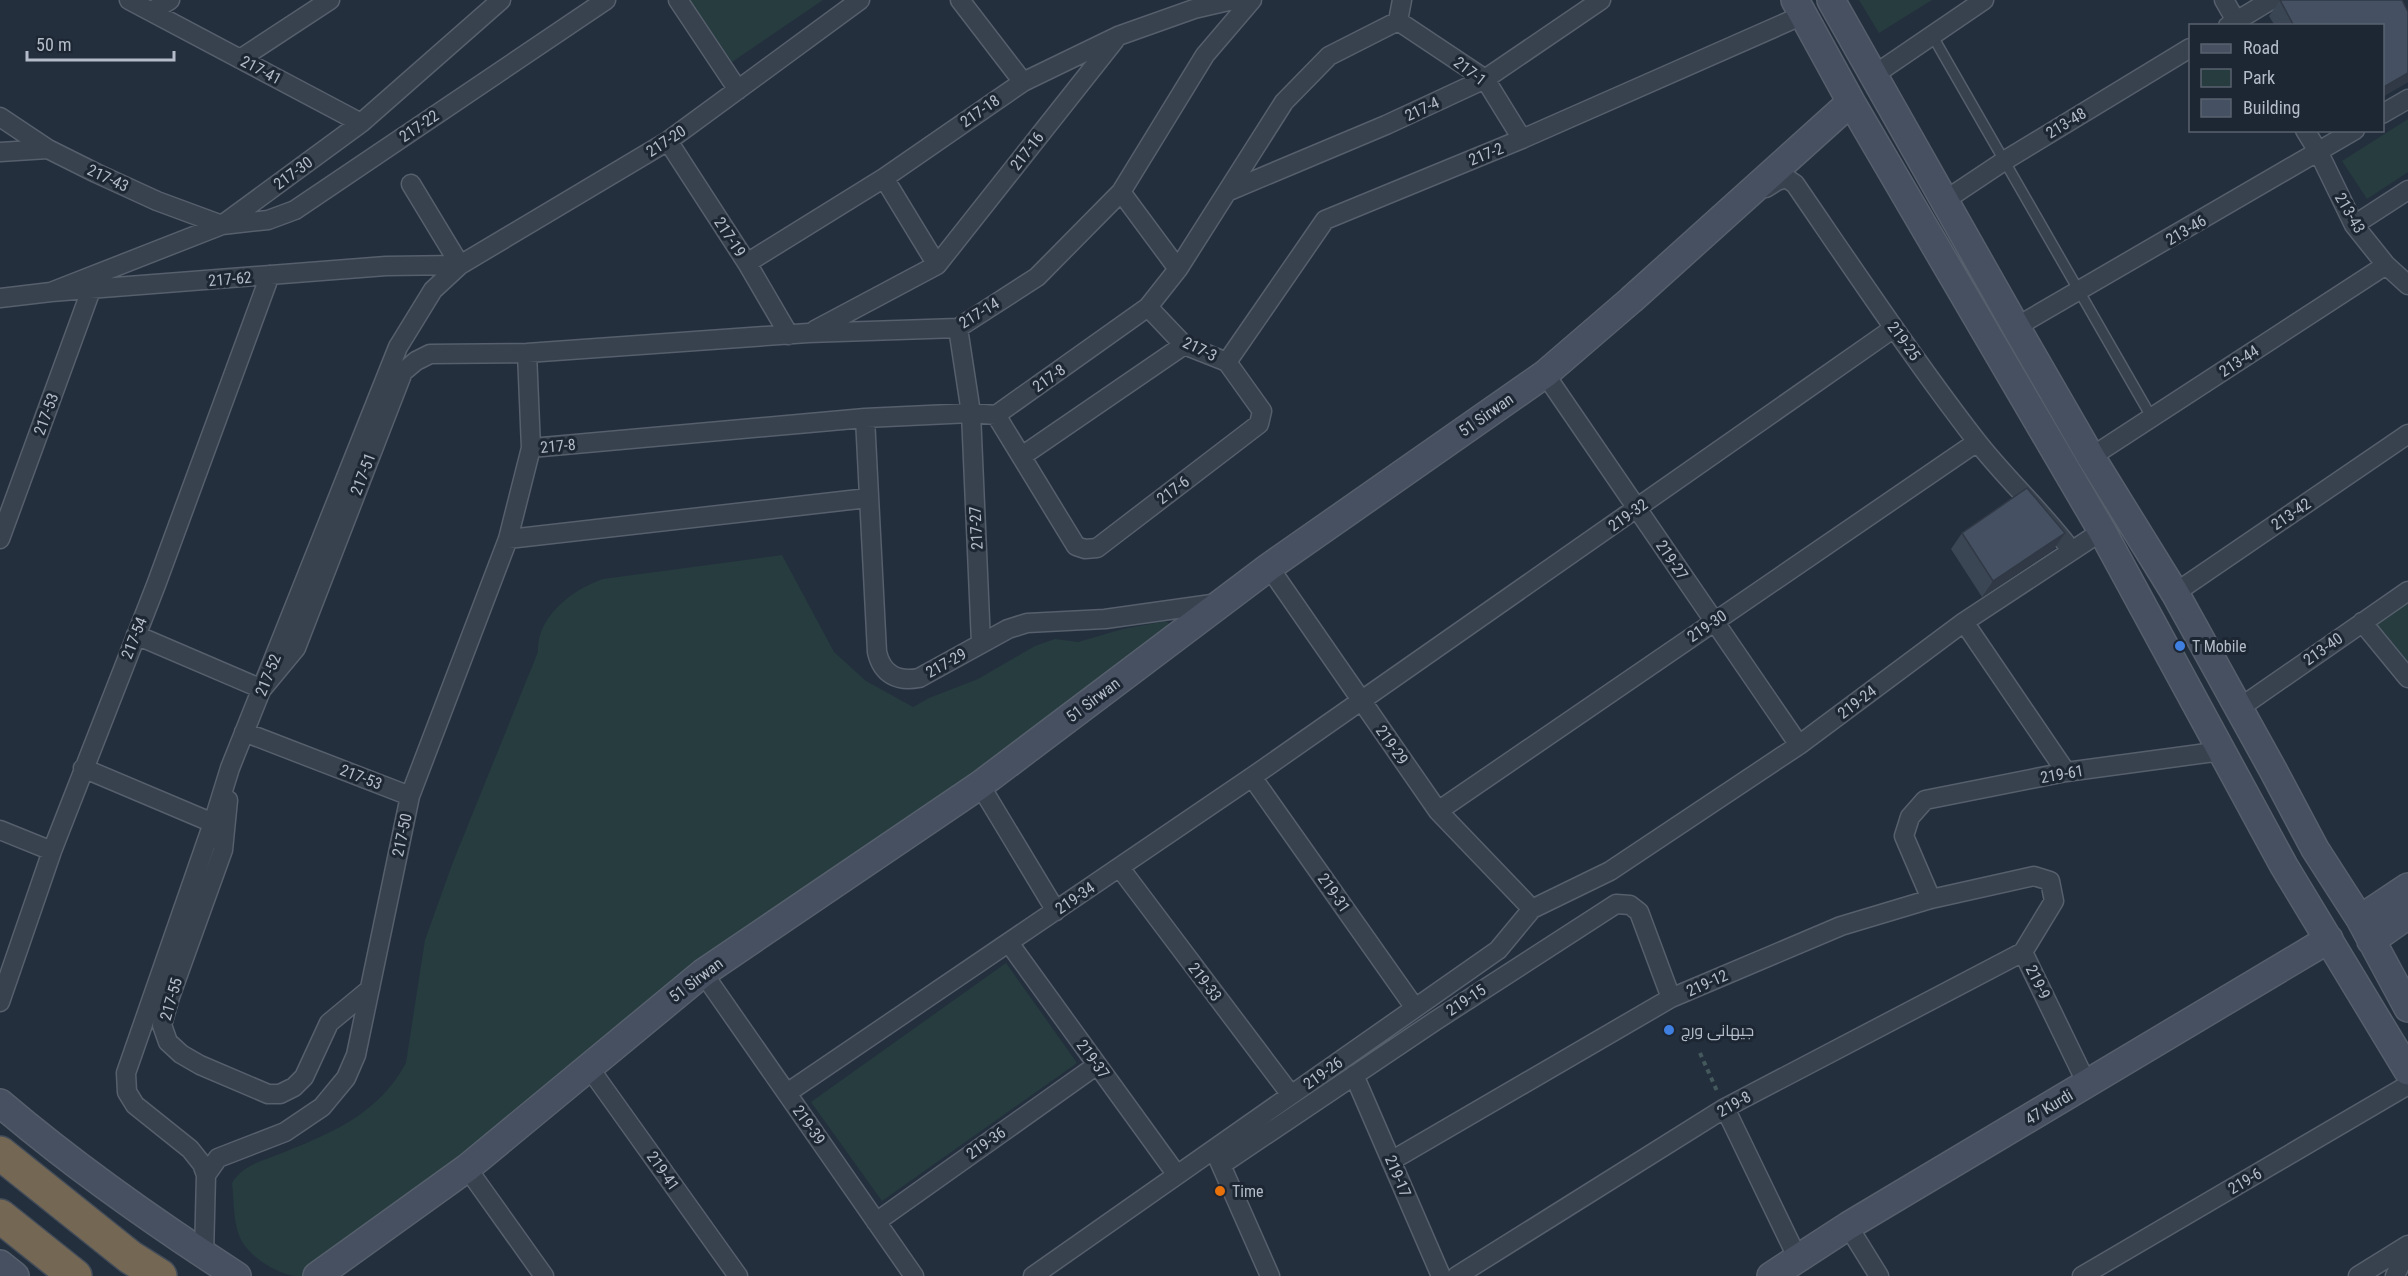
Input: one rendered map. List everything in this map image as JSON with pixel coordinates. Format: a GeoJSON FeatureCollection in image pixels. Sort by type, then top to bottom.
{"type":"FeatureCollection","features":[{"type":"Feature","properties":{"kind":"highway"},"geometry":{"type":"LineString","coordinates":[[0,1153],[130,1257],[160,1276]]}},
{"type":"Feature","properties":{"kind":"highway"},"geometry":{"type":"LineString","coordinates":[[0,1216],[75,1276]]}},
{"type":"Feature","properties":{"kind":"main road"},"geometry":{"type":"LineString","coordinates":[[1831,0],[2091,457],[2175,593],[2315,849],[2366,930],[2408,1008]]}},
{"type":"Feature","properties":{"kind":"main road"},"geometry":{"type":"LineString","coordinates":[[1799,7],[1851,102],[2102,531],[2284,866],[2408,1071]]}},
{"type":"Feature","properties":{"kind":"main road","name":"51 Sirwan"},"geometry":{"type":"LineString","coordinates":[[317,1276],[466,1168],[703,974],[981,785],[1269,567],[1545,374],[1851,102]]}},
{"type":"Feature","properties":{"kind":"main road"},"geometry":{"type":"LineString","coordinates":[[2242,789],[2257,795],[2265,792],[2271,786],[2274,778],[2273,770]]}},
{"type":"Feature","properties":{"kind":"main road"},"geometry":{"type":"LineString","coordinates":[[2284,866],[2287,850],[2293,845],[2308,844],[2315,849]]}},
{"type":"Feature","properties":{"kind":"main road"},"geometry":{"type":"LineString","coordinates":[[2366,930],[2408,887]]}},
{"type":"Feature","properties":{"kind":"main road"},"geometry":{"type":"LineString","coordinates":[[2366,930],[2408,915]]}},
{"type":"Feature","properties":{"kind":"main road","name":"47 Kurdi"},"geometry":{"type":"LineString","coordinates":[[1771,1276],[1848,1226],[2329,939]]}},
{"type":"Feature","properties":{"kind":"main road"},"geometry":{"type":"LineString","coordinates":[[0,1103],[95,1179],[237,1276]]}},
{"type":"Feature","properties":{"kind":"main road"},"geometry":{"type":"LineString","coordinates":[[0,1264],[15,1276]]}},
{"type":"Feature","properties":{"kind":"street","name":"217-41"},"geometry":{"type":"LineString","coordinates":[[129,0],[361,123]]}},
{"type":"Feature","properties":{"kind":"street"},"geometry":{"type":"LineString","coordinates":[[152,12],[171,0]]}},
{"type":"Feature","properties":{"kind":"street"},"geometry":{"type":"LineString","coordinates":[[240,59],[330,0]]}},
{"type":"Feature","properties":{"kind":"street","name":"217-30"},"geometry":{"type":"LineString","coordinates":[[51,292],[222,225],[361,123],[501,0]]}},
{"type":"Feature","properties":{"kind":"street","name":"217-22"},"geometry":{"type":"LineString","coordinates":[[222,225],[268,220],[295,210],[606,0]]}},
{"type":"Feature","properties":{"kind":"street"},"geometry":{"type":"LineString","coordinates":[[678,0],[738,90]]}},
{"type":"Feature","properties":{"kind":"street","name":"217-20"},"geometry":{"type":"LineString","coordinates":[[460,265],[668,141],[860,0]]}},
{"type":"Feature","properties":{"kind":"street"},"geometry":{"type":"LineString","coordinates":[[960,0],[1023,82]]}},
{"type":"Feature","properties":{"kind":"street","name":"217-18"},"geometry":{"type":"LineString","coordinates":[[747,263],[884,178],[1023,82],[1118,36],[1194,9],[1233,0]]}},
{"type":"Feature","properties":{"kind":"street","name":"217-14"},"geometry":{"type":"LineString","coordinates":[[527,353],[808,333],[958,328],[1038,277],[1121,192],[1205,55],[1252,0]]}},
{"type":"Feature","properties":{"kind":"street"},"geometry":{"type":"LineString","coordinates":[[1398,21],[1402,0]]}},
{"type":"Feature","properties":{"kind":"street","name":"217-4"},"geometry":{"type":"LineString","coordinates":[[1230,191],[1386,126],[1485,80],[1601,0]]}},
{"type":"Feature","properties":{"kind":"street"},"geometry":{"type":"LineString","coordinates":[[1874,75],[1984,0]]}},
{"type":"Feature","properties":{"kind":"street"},"geometry":{"type":"LineString","coordinates":[[2224,0],[2234,24],[2271,0]]}},
{"type":"Feature","properties":{"kind":"street","name":"217-2"},"geometry":{"type":"LineString","coordinates":[[1227,362],[1325,220],[1522,139],[1799,7]]}},
{"type":"Feature","properties":{"kind":"street","name":"217-1"},"geometry":{"type":"LineString","coordinates":[[1398,21],[1485,80],[1522,139]]}},
{"type":"Feature","properties":{"kind":"street","name":"217-8"},"geometry":{"type":"LineString","coordinates":[[531,448],[865,418],[971,413],[996,415],[1148,308],[1178,269],[1230,191],[1284,102],[1329,56],[1398,21]]}},
{"type":"Feature","properties":{"kind":"street","name":"217-16"},"geometry":{"type":"LineString","coordinates":[[937,265],[1118,36]]}},
{"type":"Feature","properties":{"kind":"street","name":"213-48"},"geometry":{"type":"LineString","coordinates":[[1944,201],[2004,161],[2189,49]]}},
{"type":"Feature","properties":{"kind":"street"},"geometry":{"type":"LineString","coordinates":[[2384,113],[2408,99]]}},
{"type":"Feature","properties":{"kind":"street","name":"217-43"},"geometry":{"type":"LineString","coordinates":[[0,117],[48,149],[157,201],[222,225]]}},
{"type":"Feature","properties":{"kind":"street","name":"213-43"},"geometry":{"type":"LineString","coordinates":[[2306,132],[2354,225],[2386,265],[2408,285]]}},
{"type":"Feature","properties":{"kind":"street","name":"213-46"},"geometry":{"type":"LineString","coordinates":[[2016,327],[2352,132]]}},
{"type":"Feature","properties":{"kind":"street","name":"217-19"},"geometry":{"type":"LineString","coordinates":[[668,141],[747,263],[789,335]]}},
{"type":"Feature","properties":{"kind":"street"},"geometry":{"type":"LineString","coordinates":[[0,152],[48,149]]}},
{"type":"Feature","properties":{"kind":"street"},"geometry":{"type":"LineString","coordinates":[[808,333],[937,265],[884,178]]}},
{"type":"Feature","properties":{"kind":"street","name":"219-25"},"geometry":{"type":"LineString","coordinates":[[1729,212],[1777,181],[1786,178],[1796,184],[1894,328],[1977,442],[2071,550]]}},
{"type":"Feature","properties":{"kind":"street"},"geometry":{"type":"LineString","coordinates":[[411,184],[460,265]]}},
{"type":"Feature","properties":{"kind":"street"},"geometry":{"type":"LineString","coordinates":[[2354,225],[2408,190]]}},
{"type":"Feature","properties":{"kind":"street"},"geometry":{"type":"LineString","coordinates":[[1121,192],[1178,269]]}},
{"type":"Feature","properties":{"kind":"street","name":"217-62"},"geometry":{"type":"LineString","coordinates":[[0,298],[386,266],[460,265]]}},
{"type":"Feature","properties":{"kind":"street","name":"217-52"},"geometry":{"type":"LineString","coordinates":[[206,1175],[202,1164],[190,1149],[135,1105],[127,1092],[126,1073],[230,768],[398,347],[433,290],[460,265]]}},
{"type":"Feature","properties":{"kind":"street","name":"213-44"},"geometry":{"type":"LineString","coordinates":[[2091,457],[2386,265]]}},
{"type":"Feature","properties":{"kind":"street","name":"217-54"},"geometry":{"type":"LineString","coordinates":[[0,1002],[52,851],[136,635],[270,275]]}},
{"type":"Feature","properties":{"kind":"street","name":"217-53"},"geometry":{"type":"LineString","coordinates":[[0,539],[91,290]]}},
{"type":"Feature","properties":{"kind":"street","name":"217-3"},"geometry":{"type":"LineString","coordinates":[[1148,308],[1184,345],[1227,362],[1257,401],[1262,411],[1259,424]]}},
{"type":"Feature","properties":{"kind":"street","name":"217-27"},"geometry":{"type":"LineString","coordinates":[[958,328],[971,413],[981,643]]}},
{"type":"Feature","properties":{"kind":"street","name":"219-32"},"geometry":{"type":"LineString","coordinates":[[1362,701],[1894,328]]}},
{"type":"Feature","properties":{"kind":"street"},"geometry":{"type":"LineString","coordinates":[[996,415],[1022,456],[1184,345]]}},
{"type":"Feature","properties":{"kind":"street","name":"217-51"},"geometry":{"type":"LineString","coordinates":[[262,689],[296,648],[404,372],[416,361],[430,354],[527,353]]}},
{"type":"Feature","properties":{"kind":"street","name":"217-50"},"geometry":{"type":"LineString","coordinates":[[206,1175],[218,1158],[285,1132],[322,1107],[346,1078],[356,1055],[410,796],[508,539],[531,448],[527,353]]}},
{"type":"Feature","properties":{"kind":"street","name":"219-27"},"geometry":{"type":"LineString","coordinates":[[1545,374],[1799,746]]}},
{"type":"Feature","properties":{"kind":"street","name":"217-29"},"geometry":{"type":"LineString","coordinates":[[865,418],[877,652],[880,666],[892,675],[906,680],[919,678],[1008,629],[1027,623],[1105,619],[1222,602]]}},
{"type":"Feature","properties":{"kind":"street","name":"217-6"},"geometry":{"type":"LineString","coordinates":[[1022,456],[1076,546],[1085,549],[1097,548],[1259,424]]}},
{"type":"Feature","properties":{"kind":"street","name":"213-42"},"geometry":{"type":"LineString","coordinates":[[2175,593],[2408,434]]}},
{"type":"Feature","properties":{"kind":"street","name":"219-30"},"geometry":{"type":"LineString","coordinates":[[1438,811],[1977,442]]}},
{"type":"Feature","properties":{"kind":"street"},"geometry":{"type":"LineString","coordinates":[[508,539],[868,498]]}},
{"type":"Feature","properties":{"kind":"street","name":"219-24"},"geometry":{"type":"LineString","coordinates":[[1610,872],[1799,746],[1965,622],[2102,531]]}},
{"type":"Feature","properties":{"kind":"street","name":"219-29"},"geometry":{"type":"LineString","coordinates":[[1269,567],[1438,811],[1532,909]]}},
{"type":"Feature","properties":{"kind":"street","name":"213-40"},"geometry":{"type":"LineString","coordinates":[[2238,709],[2408,591]]}},
{"type":"Feature","properties":{"kind":"street"},"geometry":{"type":"LineString","coordinates":[[1965,622],[2067,772]]}},
{"type":"Feature","properties":{"kind":"street"},"geometry":{"type":"LineString","coordinates":[[2362,622],[2408,678]]}},
{"type":"Feature","properties":{"kind":"street"},"geometry":{"type":"LineString","coordinates":[[136,635],[262,689]]}},
{"type":"Feature","properties":{"kind":"street","name":"219-34"},"geometry":{"type":"LineString","coordinates":[[787,1093],[1362,701]]}},
{"type":"Feature","properties":{"kind":"street","name":"217-53"},"geometry":{"type":"LineString","coordinates":[[244,732],[410,796]]}},
{"type":"Feature","properties":{"kind":"street","name":"219-61"},"geometry":{"type":"LineString","coordinates":[[1931,899],[1904,836],[1910,817],[1925,800],[2067,772],[2222,751]]}},
{"type":"Feature","properties":{"kind":"street"},"geometry":{"type":"LineString","coordinates":[[83,768],[213,823]]}},
{"type":"Feature","properties":{"kind":"street","name":"217-55"},"geometry":{"type":"LineString","coordinates":[[230,768],[223,850],[170,997],[162,1025],[168,1042],[181,1054],[200,1065],[268,1094],[280,1094],[294,1087],[303,1077],[329,1023],[370,989]]}},
{"type":"Feature","properties":{"kind":"street","name":"219-31"},"geometry":{"type":"LineString","coordinates":[[1252,777],[1415,1008]]}},
{"type":"Feature","properties":{"kind":"street"},"geometry":{"type":"LineString","coordinates":[[981,785],[1056,911]]}},
{"type":"Feature","properties":{"kind":"street"},"geometry":{"type":"LineString","coordinates":[[0,830],[52,851]]}},
{"type":"Feature","properties":{"kind":"street","name":"219-33"},"geometry":{"type":"LineString","coordinates":[[1120,868],[1291,1095]]}},
{"type":"Feature","properties":{"kind":"street","name":"219-26"},"geometry":{"type":"LineString","coordinates":[[1035,1275],[1177,1175],[1218,1157],[1291,1095],[1498,950],[1532,909],[1610,872]]}},
{"type":"Feature","properties":{"kind":"street","name":"219-12"},"geometry":{"type":"LineString","coordinates":[[1391,1161],[1671,998],[1840,926],[1931,899],[2034,876],[2050,881]]}},
{"type":"Feature","properties":{"kind":"street","name":"219-9"},"geometry":{"type":"LineString","coordinates":[[2050,881],[2054,901],[2023,952],[2087,1084]]}},
{"type":"Feature","properties":{"kind":"street","name":"219-15"},"geometry":{"type":"LineString","coordinates":[[1218,1157],[1354,1075],[1616,904],[1630,905],[1639,912],[1671,998]]}},
{"type":"Feature","properties":{"kind":"street","name":"219-37"},"geometry":{"type":"LineString","coordinates":[[1009,943],[1177,1175]]}},
{"type":"Feature","properties":{"kind":"street","name":"219-8"},"geometry":{"type":"LineString","coordinates":[[1457,1276],[1725,1108],[2023,952]]}},
{"type":"Feature","properties":{"kind":"street","name":"219-39"},"geometry":{"type":"LineString","coordinates":[[703,974],[914,1276]]}},
{"type":"Feature","properties":{"kind":"street","name":"219-36"},"geometry":{"type":"LineString","coordinates":[[876,1222],[1097,1065]]}},
{"type":"Feature","properties":{"kind":"street","name":"219-41"},"geometry":{"type":"LineString","coordinates":[[588,1066],[738,1276]]}},
{"type":"Feature","properties":{"kind":"street","name":"219-17"},"geometry":{"type":"LineString","coordinates":[[1354,1075],[1441,1276]]}},
{"type":"Feature","properties":{"kind":"street","name":"219-6"},"geometry":{"type":"LineString","coordinates":[[2082,1276],[2408,1085]]}},
{"type":"Feature","properties":{"kind":"street"},"geometry":{"type":"LineString","coordinates":[[1725,1108],[1798,1259]]}},
{"type":"Feature","properties":{"kind":"street"},"geometry":{"type":"LineString","coordinates":[[1218,1157],[1270,1276]]}},
{"type":"Feature","properties":{"kind":"street"},"geometry":{"type":"LineString","coordinates":[[466,1168],[544,1276]]}},
{"type":"Feature","properties":{"kind":"street"},"geometry":{"type":"LineString","coordinates":[[204,1255],[206,1175]]}},
{"type":"Feature","properties":{"kind":"street"},"geometry":{"type":"LineString","coordinates":[[1848,1226],[1879,1276]]}},
{"type":"Feature","properties":{"kind":"street"},"geometry":{"type":"LineString","coordinates":[[2358,1276],[2408,1247]]}},
{"type":"Feature","properties":{"kind":"street"},"geometry":{"type":"LineString","coordinates":[[2395,1276],[2408,1247]]}},
{"type":"Feature","properties":{"kind":"lane"},"geometry":{"type":"LineString","coordinates":[[1932,35],[2152,418]]}},
{"type":"Feature","properties":{"kind":"path"},"geometry":{"type":"LineString","coordinates":[[1700,1053],[1725,1108]]}},
{"type":"Feature","properties":{"kind":"green space"},"geometry":{"type":"Polygon","coordinates":[[[690,0],[823,0],[732,62],[690,0]]]}},
{"type":"Feature","properties":{"kind":"green space"},"geometry":{"type":"Polygon","coordinates":[[[1859,0],[1932,0],[1879,33],[1859,0]]]}},
{"type":"Feature","properties":{"kind":"green space"},"geometry":{"type":"Polygon","coordinates":[[[2408,119],[2408,172],[2367,199],[2342,161],[2408,119]]]}},
{"type":"Feature","properties":{"kind":"green space"},"geometry":{"type":"Polygon","coordinates":[[[782,555],[834,652],[866,681],[913,707],[929,698],[978,679],[1035,646],[1055,639],[1078,642],[1123,629],[1166,621],[1179,631],[1078,712],[314,1276],[287,1274],[262,1262],[242,1242],[239,1235],[232,1183],[242,1171],[254,1164],[337,1129],[353,1119],[382,1096],[406,1063],[425,940],[453,862],[538,652],[543,627],[550,616],[569,597],[603,579],[782,555]]]}},
{"type":"Feature","properties":{"kind":"green space"},"geometry":{"type":"Polygon","coordinates":[[[2408,604],[2408,666],[2371,622],[2408,604]]]}},
{"type":"Feature","properties":{"kind":"green space"},"geometry":{"type":"Polygon","coordinates":[[[1006,963],[1077,1063],[882,1201],[811,1102],[1006,963]]]}},
{"type":"Feature","properties":{"kind":"building"},"geometry":{"type":"Polygon","coordinates":[[[2280,0],[2402,0],[2408,12],[2408,73],[2384,87],[2384,24],[2293,24],[2280,0]]]}},
{"type":"Feature","properties":{"kind":"building"},"geometry":{"type":"Polygon","coordinates":[[[2027,488],[2065,533],[1993,581],[1962,533],[2027,488]]]}},
{"type":"Feature","properties":{"kind":"place","name":"T Mobile"},"geometry":{"type":"Point","coordinates":[2180,646]}},
{"type":"Feature","properties":{"kind":"place","name":"جیهانی ورچ"},"geometry":{"type":"Point","coordinates":[1669,1030]}},
{"type":"Feature","properties":{"kind":"place","name":"Time"},"geometry":{"type":"Point","coordinates":[1220,1191]}}]}
